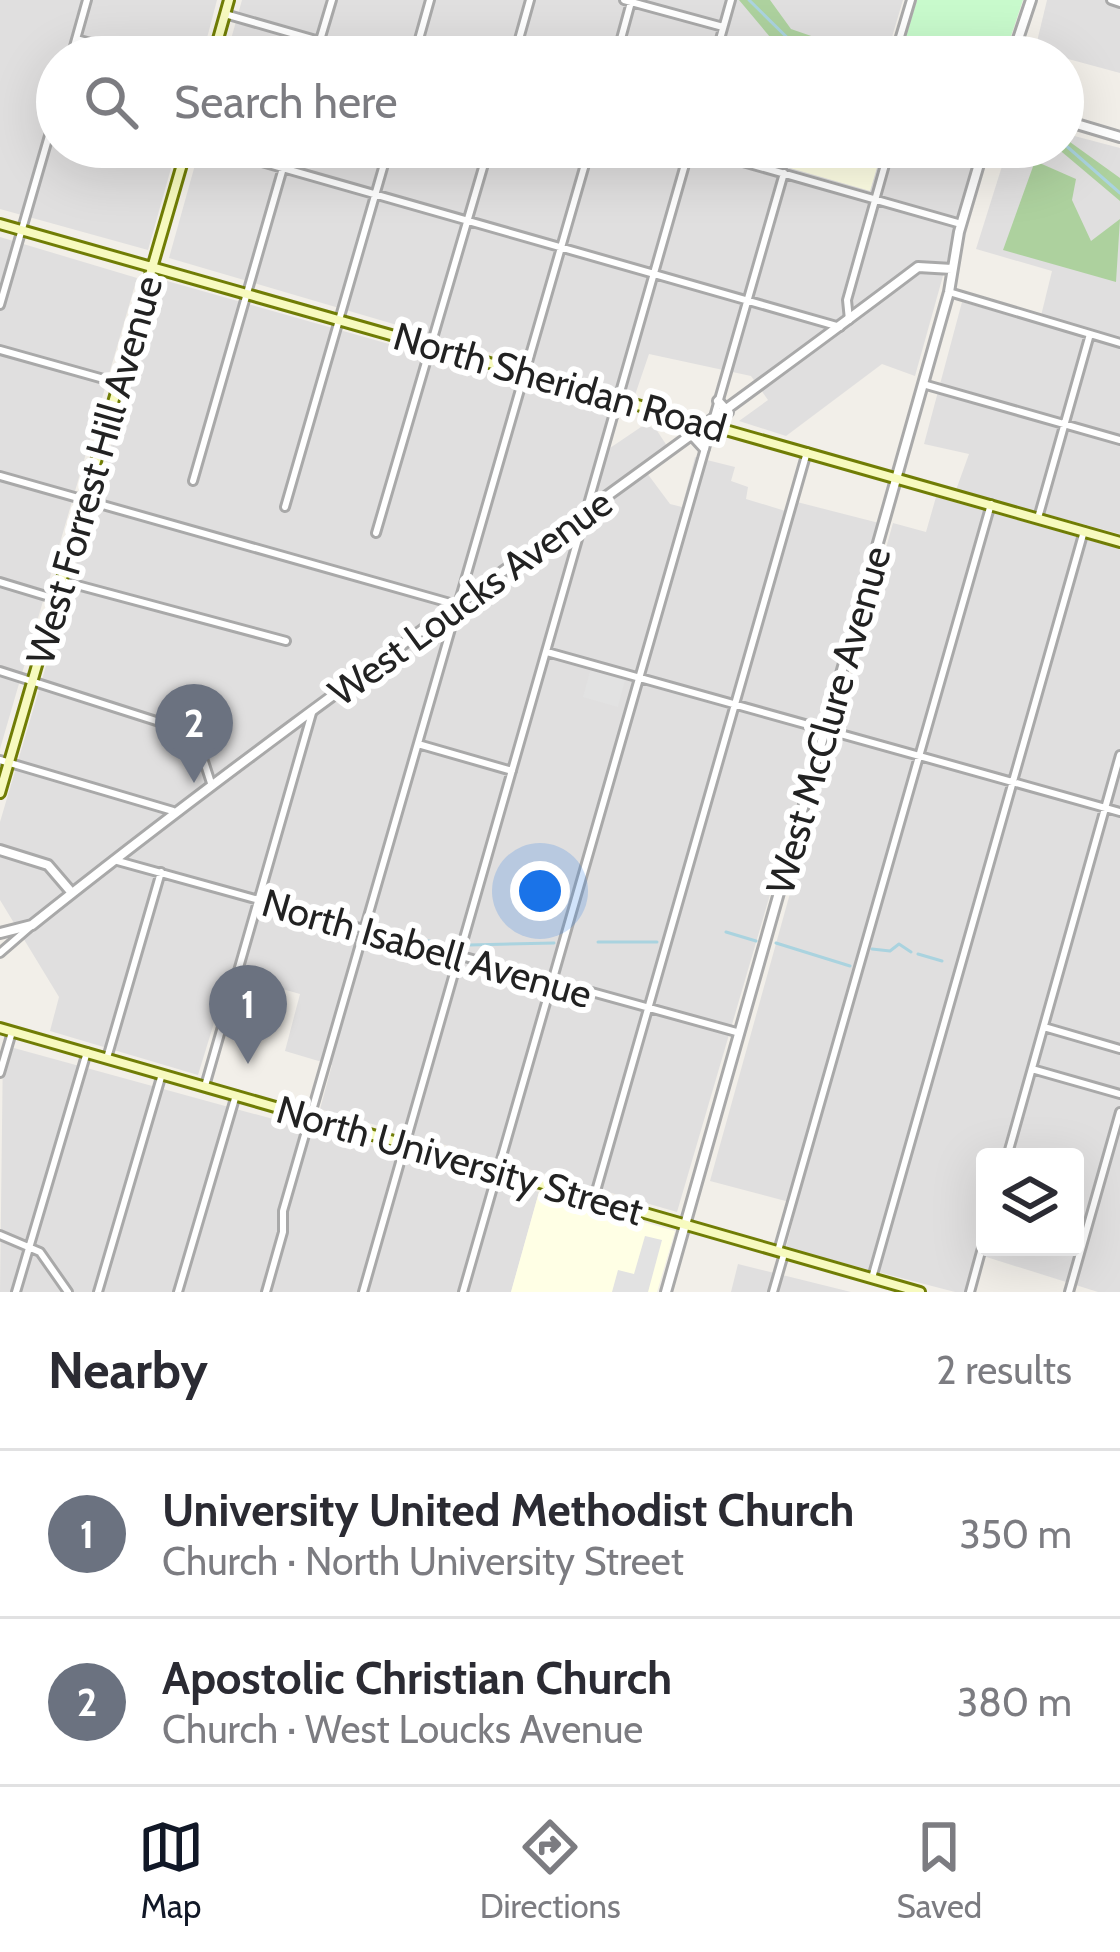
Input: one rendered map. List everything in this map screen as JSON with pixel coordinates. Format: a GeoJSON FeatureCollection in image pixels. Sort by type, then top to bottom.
{"type":"FeatureCollection","features":[{"type":"Feature","properties":{"kind":"main road"},"geometry":{"type":"LineString","coordinates":[[219,36],[229,0]]}},
{"type":"Feature","properties":{"kind":"main road","name":"West Forrest Hill Avenue"},"geometry":{"type":"LineString","coordinates":[[0,793],[5,762],[182,168]]}},
{"type":"Feature","properties":{"kind":"main road","name":"North Sheridan Road"},"geometry":{"type":"LineString","coordinates":[[0,224],[1120,542]]}},
{"type":"Feature","properties":{"kind":"main road","name":"North University Street"},"geometry":{"type":"LineString","coordinates":[[0,1028],[872,1279],[884,1287],[920,1292]]}},
{"type":"Feature","properties":{"kind":"street"},"geometry":{"type":"LineString","coordinates":[[77,36],[87,0]]}},
{"type":"Feature","properties":{"kind":"street"},"geometry":{"type":"LineString","coordinates":[[321,36],[332,0]]}},
{"type":"Feature","properties":{"kind":"street"},"geometry":{"type":"LineString","coordinates":[[420,36],[430,0]]}},
{"type":"Feature","properties":{"kind":"street"},"geometry":{"type":"LineString","coordinates":[[520,36],[530,0]]}},
{"type":"Feature","properties":{"kind":"street"},"geometry":{"type":"LineString","coordinates":[[721,36],[731,0]]}},
{"type":"Feature","properties":{"kind":"street"},"geometry":{"type":"LineString","coordinates":[[900,36],[911,0]]}},
{"type":"Feature","properties":{"kind":"street"},"geometry":{"type":"LineString","coordinates":[[1019,36],[1031,0]]}},
{"type":"Feature","properties":{"kind":"street"},"geometry":{"type":"LineString","coordinates":[[1111,0],[1120,3]]}},
{"type":"Feature","properties":{"kind":"street"},"geometry":{"type":"LineString","coordinates":[[620,36],[628,1],[723,27]]}},
{"type":"Feature","properties":{"kind":"street"},"geometry":{"type":"LineString","coordinates":[[225,14],[302,36]]}},
{"type":"Feature","properties":{"kind":"street"},"geometry":{"type":"LineString","coordinates":[[1084,126],[1120,137]]}},
{"type":"Feature","properties":{"kind":"street"},"geometry":{"type":"LineString","coordinates":[[0,305],[40,168]]}},
{"type":"Feature","properties":{"kind":"street"},"geometry":{"type":"LineString","coordinates":[[193,481],[284,168],[840,327]]}},
{"type":"Feature","properties":{"kind":"street"},"geometry":{"type":"LineString","coordinates":[[285,507],[383,168]]}},
{"type":"Feature","properties":{"kind":"street"},"geometry":{"type":"LineString","coordinates":[[376,533],[483,168]]}},
{"type":"Feature","properties":{"kind":"street"},"geometry":{"type":"LineString","coordinates":[[266,1292],[311,1118],[584,168]]}},
{"type":"Feature","properties":{"kind":"street"},"geometry":{"type":"LineString","coordinates":[[363,1292],[684,168]]}},
{"type":"Feature","properties":{"kind":"street"},"geometry":{"type":"LineString","coordinates":[[766,168],[961,224]]}},
{"type":"Feature","properties":{"kind":"street"},"geometry":{"type":"LineString","coordinates":[[849,320],[846,306],[884,168]]}},
{"type":"Feature","properties":{"kind":"street","name":"West McClure Avenue"},"geometry":{"type":"LineString","coordinates":[[666,1292],[949,292],[961,224],[978,168]]}},
{"type":"Feature","properties":{"kind":"street"},"geometry":{"type":"LineString","coordinates":[[463,1292],[784,173]]}},
{"type":"Feature","properties":{"kind":"street","name":"West Loucks Avenue"},"geometry":{"type":"LineString","coordinates":[[0,953],[173,811],[711,425],[918,267],[952,268]]}},
{"type":"Feature","properties":{"kind":"street"},"geometry":{"type":"LineString","coordinates":[[949,292],[1120,343]]}},
{"type":"Feature","properties":{"kind":"street"},"geometry":{"type":"LineString","coordinates":[[1038,518],[1090,334]]}},
{"type":"Feature","properties":{"kind":"street"},"geometry":{"type":"LineString","coordinates":[[0,350],[118,383]]}},
{"type":"Feature","properties":{"kind":"street"},"geometry":{"type":"LineString","coordinates":[[923,383],[1120,440]]}},
{"type":"Feature","properties":{"kind":"street"},"geometry":{"type":"LineString","coordinates":[[718,401],[728,412]]}},
{"type":"Feature","properties":{"kind":"street"},"geometry":{"type":"LineString","coordinates":[[694,437],[704,448]]}},
{"type":"Feature","properties":{"kind":"street"},"geometry":{"type":"LineString","coordinates":[[594,1198],[807,452]]}},
{"type":"Feature","properties":{"kind":"street"},"geometry":{"type":"LineString","coordinates":[[0,476],[457,605]]}},
{"type":"Feature","properties":{"kind":"street"},"geometry":{"type":"LineString","coordinates":[[773,1292],[991,504]]}},
{"type":"Feature","properties":{"kind":"street"},"geometry":{"type":"LineString","coordinates":[[872,1279],[1084,531]]}},
{"type":"Feature","properties":{"kind":"street"},"geometry":{"type":"LineString","coordinates":[[62,581],[286,641]]}},
{"type":"Feature","properties":{"kind":"street"},"geometry":{"type":"LineString","coordinates":[[0,583],[56,599]]}},
{"type":"Feature","properties":{"kind":"street"},"geometry":{"type":"LineString","coordinates":[[547,652],[1120,812]]}},
{"type":"Feature","properties":{"kind":"street"},"geometry":{"type":"LineString","coordinates":[[0,671],[175,728],[200,748],[211,783]]}},
{"type":"Feature","properties":{"kind":"street"},"geometry":{"type":"LineString","coordinates":[[205,1086],[313,710]]}},
{"type":"Feature","properties":{"kind":"street"},"geometry":{"type":"LineString","coordinates":[[418,744],[512,771]]}},
{"type":"Feature","properties":{"kind":"street"},"geometry":{"type":"LineString","coordinates":[[1010,1148],[1120,755]]}},
{"type":"Feature","properties":{"kind":"street"},"geometry":{"type":"LineString","coordinates":[[5,762],[173,811]]}},
{"type":"Feature","properties":{"kind":"street"},"geometry":{"type":"LineString","coordinates":[[0,850],[48,865],[71,893]]}},
{"type":"Feature","properties":{"kind":"street","name":"North Isabell Avenue"},"geometry":{"type":"LineString","coordinates":[[115,860],[740,1033]]}},
{"type":"Feature","properties":{"kind":"street"},"geometry":{"type":"LineString","coordinates":[[107,1058],[161,872]]}},
{"type":"Feature","properties":{"kind":"street"},"geometry":{"type":"LineString","coordinates":[[0,933],[32,925]]}},
{"type":"Feature","properties":{"kind":"street"},"geometry":{"type":"LineString","coordinates":[[1044,1027],[1120,1048]]}},
{"type":"Feature","properties":{"kind":"street"},"geometry":{"type":"LineString","coordinates":[[0,1073],[12,1032]]}},
{"type":"Feature","properties":{"kind":"street"},"geometry":{"type":"LineString","coordinates":[[16,1292],[87,1052]]}},
{"type":"Feature","properties":{"kind":"street"},"geometry":{"type":"LineString","coordinates":[[1032,1069],[1120,1094]]}},
{"type":"Feature","properties":{"kind":"street"},"geometry":{"type":"LineString","coordinates":[[98,1292],[162,1074]]}},
{"type":"Feature","properties":{"kind":"street"},"geometry":{"type":"LineString","coordinates":[[178,1292],[236,1095]]}},
{"type":"Feature","properties":{"kind":"street"},"geometry":{"type":"LineString","coordinates":[[1070,1292],[1116,1143],[1120,1112]]}},
{"type":"Feature","properties":{"kind":"street"},"geometry":{"type":"LineString","coordinates":[[0,1235],[31,1244],[68,1292]]}},
{"type":"Feature","properties":{"kind":"street"},"geometry":{"type":"LineString","coordinates":[[970,1292],[980,1256]]}},
{"type":"Feature","properties":{"kind":"shaded area"},"geometry":{"type":"Polygon","coordinates":[[[0,0],[217,0],[208,36],[36,36],[36,168],[171,168],[148,250],[0,209],[0,0]]]}},
{"type":"Feature","properties":{"kind":"shaded area"},"geometry":{"type":"Polygon","coordinates":[[[242,0],[903,0],[892,36],[798,36],[777,31],[775,36],[232,36],[242,0]]]}},
{"type":"Feature","properties":{"kind":"shaded area"},"geometry":{"type":"Polygon","coordinates":[[[1047,0],[1120,0],[1120,73],[1084,63],[1084,36],[1038,36],[1047,0]]]}},
{"type":"Feature","properties":{"kind":"shaded area"},"geometry":{"type":"Polygon","coordinates":[[[1084,139],[1120,148],[1120,534],[956,490],[969,454],[924,444],[962,302],[1039,324],[1052,271],[976,249],[1001,168],[1084,168],[1084,139]]]}},
{"type":"Feature","properties":{"kind":"shaded area"},"geometry":{"type":"Polygon","coordinates":[[[194,168],[793,168],[870,190],[877,168],[973,168],[915,376],[882,364],[786,436],[739,421],[768,400],[751,376],[649,354],[635,395],[169,258],[194,168]]]}},
{"type":"Feature","properties":{"kind":"shaded area"},"geometry":{"type":"Polygon","coordinates":[[[790,168],[877,168],[870,191],[790,168]]]}},
{"type":"Feature","properties":{"kind":"shaded area"},"geometry":{"type":"Polygon","coordinates":[[[0,237],[137,278],[0,749],[0,237]]]}},
{"type":"Feature","properties":{"kind":"shaded area"},"geometry":{"type":"Polygon","coordinates":[[[160,279],[618,409],[607,450],[644,425],[656,429],[667,446],[641,465],[670,504],[682,507],[695,457],[735,467],[731,481],[748,487],[746,499],[792,513],[797,502],[879,523],[677,1212],[320,1109],[332,1065],[285,1051],[300,994],[229,974],[198,1075],[50,1031],[59,997],[0,900],[0,822],[160,279]]]}},
{"type":"Feature","properties":{"kind":"shaded area"},"geometry":{"type":"Polygon","coordinates":[[[936,497],[1120,549],[1120,1292],[1098,1292],[983,1256],[1084,1256],[1084,1148],[976,1148],[976,1256],[966,1292],[786,1248],[797,1204],[710,1181],[893,523],[926,532],[936,497]]]}},
{"type":"Feature","properties":{"kind":"shaded area"},"geometry":{"type":"Polygon","coordinates":[[[591,668],[626,677],[618,707],[583,697],[591,668]]]}},
{"type":"Feature","properties":{"kind":"shaded area"},"geometry":{"type":"Polygon","coordinates":[[[3,1045],[539,1192],[511,1292],[0,1292],[3,1045]]]}},
{"type":"Feature","properties":{"kind":"shaded area"},"geometry":{"type":"Polygon","coordinates":[[[539,1192],[675,1231],[657,1292],[511,1292],[539,1192]]]}},
{"type":"Feature","properties":{"kind":"shaded area"},"geometry":{"type":"Polygon","coordinates":[[[645,1236],[662,1240],[648,1292],[612,1292],[618,1270],[634,1274],[645,1236]]]}},
{"type":"Feature","properties":{"kind":"shaded area"},"geometry":{"type":"Polygon","coordinates":[[[738,1264],[851,1292],[731,1292],[738,1264]]]}},
{"type":"Feature","properties":{"kind":"green space"},"geometry":{"type":"Polygon","coordinates":[[[739,0],[770,0],[791,29],[811,36],[769,36],[739,0]]]}},
{"type":"Feature","properties":{"kind":"green space"},"geometry":{"type":"Polygon","coordinates":[[[917,0],[1023,0],[1011,36],[906,36],[917,0]]]}},
{"type":"Feature","properties":{"kind":"green space"},"geometry":{"type":"Polygon","coordinates":[[[1084,152],[1120,178],[1120,201],[1081,168],[1084,152]]]}},
{"type":"Feature","properties":{"kind":"green space"},"geometry":{"type":"Polygon","coordinates":[[[1032,168],[1051,168],[1076,179],[1072,200],[1091,241],[1120,219],[1116,282],[1003,250],[1032,168]]]}},
{"type":"Feature","properties":{"kind":"waterway"},"geometry":{"type":"LineString","coordinates":[[749,0],[786,36]]}},
{"type":"Feature","properties":{"kind":"waterway"},"geometry":{"type":"LineString","coordinates":[[1084,161],[1120,193]]}},
{"type":"Feature","properties":{"kind":"waterway"},"geometry":{"type":"LineString","coordinates":[[383,928],[408,936]]}},
{"type":"Feature","properties":{"kind":"waterway"},"geometry":{"type":"LineString","coordinates":[[726,932],[756,941]]}},
{"type":"Feature","properties":{"kind":"waterway"},"geometry":{"type":"LineString","coordinates":[[414,938],[453,946]]}},
{"type":"Feature","properties":{"kind":"waterway"},"geometry":{"type":"LineString","coordinates":[[598,942],[657,942]]}},
{"type":"Feature","properties":{"kind":"waterway"},"geometry":{"type":"LineString","coordinates":[[469,945],[554,943]]}},
{"type":"Feature","properties":{"kind":"waterway"},"geometry":{"type":"LineString","coordinates":[[776,943],[850,966]]}},
{"type":"Feature","properties":{"kind":"waterway"},"geometry":{"type":"LineString","coordinates":[[872,949],[890,951],[899,944],[911,952]]}},
{"type":"Feature","properties":{"kind":"waterway"},"geometry":{"type":"LineString","coordinates":[[918,954],[942,961]]}},
{"type":"Feature","properties":{"kind":"place","name":"Apostolic Christian Church"},"geometry":{"type":"Point","coordinates":[194,783]}},
{"type":"Feature","properties":{"kind":"place","name":"University United Methodist Church"},"geometry":{"type":"Point","coordinates":[248,1064]}}]}
